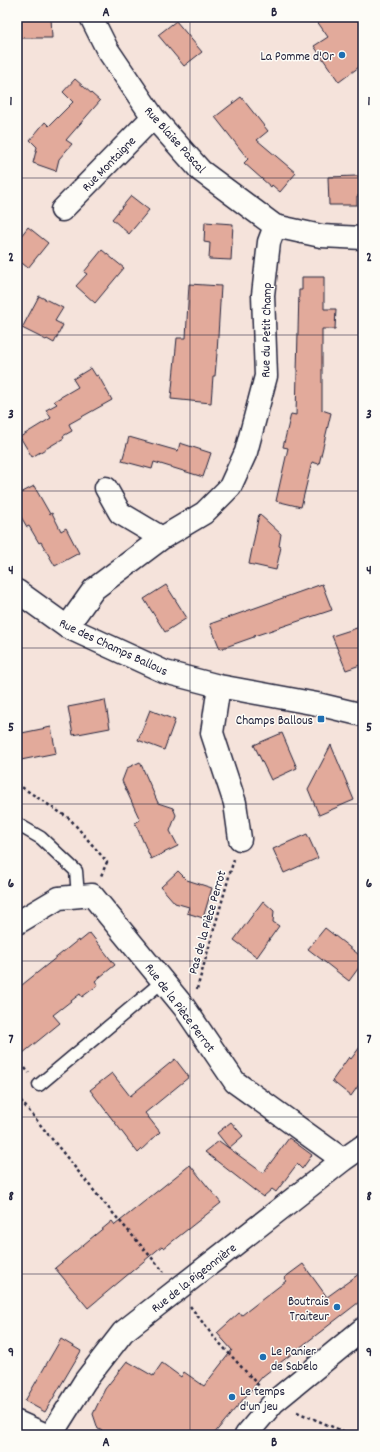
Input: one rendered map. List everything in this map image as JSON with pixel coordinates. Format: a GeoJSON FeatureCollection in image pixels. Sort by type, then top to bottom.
{"type":"FeatureCollection","features":[{"type":"Feature","properties":{"kind":"street","name":"Rue Blaise Pascal"},"geometry":{"type":"LineString","coordinates":[[91,17],[108,49],[153,117],[202,171],[275,226],[321,236],[363,238]]}},
{"type":"Feature","properties":{"kind":"street","name":"Rue Montaigne"},"geometry":{"type":"LineString","coordinates":[[62,210],[153,117]]}},
{"type":"Feature","properties":{"kind":"street","name":"Rue du Petit Champ"},"geometry":{"type":"LineString","coordinates":[[67,626],[94,589],[162,538],[204,513],[230,487],[246,452],[266,376],[263,295],[269,242],[275,226]]}},
{"type":"Feature","properties":{"kind":"street"},"geometry":{"type":"LineString","coordinates":[[106,488],[120,513],[162,538]]}},
{"type":"Feature","properties":{"kind":"street","name":"Rue des Champs Ballous"},"geometry":{"type":"LineString","coordinates":[[17,591],[67,626],[165,672],[218,686],[317,704],[363,715]]}},
{"type":"Feature","properties":{"kind":"street"},"geometry":{"type":"LineString","coordinates":[[218,686],[212,733],[235,803],[240,839]]}},
{"type":"Feature","properties":{"kind":"street"},"geometry":{"type":"LineString","coordinates":[[17,923],[59,898],[85,895]]}},
{"type":"Feature","properties":{"kind":"street","name":"Rue de la Pièce Perrot"},"geometry":{"type":"LineString","coordinates":[[85,895],[164,981],[184,1007],[235,1082],[342,1160]]}},
{"type":"Feature","properties":{"kind":"street","name":"Rue de la Pigeonnière"},"geometry":{"type":"LineString","coordinates":[[51,1435],[85,1381],[123,1332],[342,1160],[363,1146]]}},
{"type":"Feature","properties":{"kind":"street"},"geometry":{"type":"LineString","coordinates":[[246,1435],[274,1402],[363,1329]]}},
{"type":"Feature","properties":{"kind":"street"},"geometry":{"type":"LineString","coordinates":[[17,1422],[46,1435]]}},
{"type":"Feature","properties":{"kind":"lane"},"geometry":{"type":"LineString","coordinates":[[17,824],[41,838],[76,871],[85,895]]}},
{"type":"Feature","properties":{"kind":"lane"},"geometry":{"type":"LineString","coordinates":[[39,1085],[164,981]]}},
{"type":"Feature","properties":{"kind":"path"},"geometry":{"type":"LineString","coordinates":[[17,784],[70,819],[107,862],[85,895]]}},
{"type":"Feature","properties":{"kind":"path","name":"Pas de la Pièce Perrot"},"geometry":{"type":"LineString","coordinates":[[184,1007],[196,990],[240,839]]}},
{"type":"Feature","properties":{"kind":"path"},"geometry":{"type":"LineString","coordinates":[[17,1096],[99,1197]]}},
{"type":"Feature","properties":{"kind":"path"},"geometry":{"type":"LineString","coordinates":[[274,1402],[352,1435]]}},
{"type":"Feature","properties":{"kind":"building"},"geometry":{"type":"Polygon","coordinates":[[[17,17],[51,17],[52,38],[17,38],[17,17]]]}},
{"type":"Feature","properties":{"kind":"building","name":"La Pomme d'Or"},"geometry":{"type":"Polygon","coordinates":[[[314,17],[363,17],[363,64],[339,82],[314,46],[328,37],[314,17]]]}},
{"type":"Feature","properties":{"kind":"building"},"geometry":{"type":"Polygon","coordinates":[[[176,21],[202,52],[184,66],[158,35],[176,21]]]}},
{"type":"Feature","properties":{"kind":"building"},"geometry":{"type":"Polygon","coordinates":[[[75,79],[100,101],[66,140],[72,144],[59,159],[56,171],[33,163],[37,147],[30,140],[45,122],[49,126],[73,102],[63,92],[75,79]]]}},
{"type":"Feature","properties":{"kind":"building"},"geometry":{"type":"Polygon","coordinates":[[[241,97],[268,131],[257,140],[296,173],[280,192],[272,185],[271,187],[244,163],[248,159],[215,117],[241,97]]]}},
{"type":"Feature","properties":{"kind":"building"},"geometry":{"type":"Polygon","coordinates":[[[363,176],[363,196],[357,196],[357,205],[329,205],[328,177],[363,176]]]}},
{"type":"Feature","properties":{"kind":"building"},"geometry":{"type":"Polygon","coordinates":[[[131,196],[149,210],[129,234],[112,219],[131,196]]]}},
{"type":"Feature","properties":{"kind":"building"},"geometry":{"type":"Polygon","coordinates":[[[205,222],[233,224],[231,260],[209,259],[210,243],[204,242],[205,222]]]}},
{"type":"Feature","properties":{"kind":"building"},"geometry":{"type":"Polygon","coordinates":[[[28,227],[48,243],[28,268],[17,259],[17,241],[28,227]]]}},
{"type":"Feature","properties":{"kind":"building"},"geometry":{"type":"Polygon","coordinates":[[[102,250],[124,268],[95,303],[76,286],[87,274],[84,272],[102,250]]]}},
{"type":"Feature","properties":{"kind":"building"},"geometry":{"type":"Polygon","coordinates":[[[302,277],[324,277],[324,309],[336,309],[335,329],[322,329],[322,410],[331,413],[319,464],[312,462],[301,507],[276,501],[288,448],[283,447],[291,414],[296,415],[299,290],[302,290],[302,277]]]}},
{"type":"Feature","properties":{"kind":"building"},"geometry":{"type":"Polygon","coordinates":[[[189,284],[221,286],[217,353],[215,376],[213,376],[211,403],[171,399],[177,338],[186,338],[189,284]]]}},
{"type":"Feature","properties":{"kind":"building"},"geometry":{"type":"Polygon","coordinates":[[[39,296],[63,308],[55,321],[63,325],[54,343],[22,328],[39,296]]]}},
{"type":"Feature","properties":{"kind":"building"},"geometry":{"type":"Polygon","coordinates":[[[91,368],[96,376],[98,375],[112,400],[69,424],[72,431],[63,436],[64,438],[32,457],[20,437],[51,418],[46,410],[57,404],[54,401],[78,387],[73,379],[91,368]]]}},
{"type":"Feature","properties":{"kind":"building"},"geometry":{"type":"Polygon","coordinates":[[[129,437],[178,451],[180,443],[211,453],[203,477],[154,462],[152,469],[122,461],[129,437]]]}},
{"type":"Feature","properties":{"kind":"building"},"geometry":{"type":"Polygon","coordinates":[[[34,486],[50,514],[52,513],[61,531],[66,528],[79,553],[55,566],[41,542],[39,543],[29,526],[27,527],[17,510],[17,495],[34,486]]]}},
{"type":"Feature","properties":{"kind":"building"},"geometry":{"type":"Polygon","coordinates":[[[259,514],[281,534],[279,546],[281,547],[276,570],[249,564],[259,514]]]}},
{"type":"Feature","properties":{"kind":"building"},"geometry":{"type":"Polygon","coordinates":[[[322,584],[332,610],[220,649],[210,624],[322,584]]]}},
{"type":"Feature","properties":{"kind":"building"},"geometry":{"type":"Polygon","coordinates":[[[166,585],[187,618],[165,632],[144,599],[166,585]]]}},
{"type":"Feature","properties":{"kind":"building"},"geometry":{"type":"Polygon","coordinates":[[[363,626],[363,664],[346,670],[332,636],[363,626]]]}},
{"type":"Feature","properties":{"kind":"building"},"geometry":{"type":"Polygon","coordinates":[[[105,700],[110,728],[73,735],[68,707],[105,700]]]}},
{"type":"Feature","properties":{"kind":"building"},"geometry":{"type":"Polygon","coordinates":[[[150,710],[175,720],[164,750],[138,740],[150,710]]]}},
{"type":"Feature","properties":{"kind":"building"},"geometry":{"type":"Polygon","coordinates":[[[51,727],[56,753],[21,760],[17,734],[51,727]]]}},
{"type":"Feature","properties":{"kind":"building"},"geometry":{"type":"Polygon","coordinates":[[[282,733],[297,768],[271,780],[254,745],[282,733]]]}},
{"type":"Feature","properties":{"kind":"building"},"geometry":{"type":"Polygon","coordinates":[[[331,745],[354,800],[319,815],[308,789],[331,745]]]}},
{"type":"Feature","properties":{"kind":"building"},"geometry":{"type":"Polygon","coordinates":[[[140,762],[158,803],[173,808],[176,815],[170,831],[178,846],[151,859],[135,823],[140,820],[122,781],[127,768],[140,762]]]}},
{"type":"Feature","properties":{"kind":"building"},"geometry":{"type":"Polygon","coordinates":[[[307,834],[318,858],[284,873],[273,849],[307,834]]]}},
{"type":"Feature","properties":{"kind":"building"},"geometry":{"type":"Polygon","coordinates":[[[178,871],[187,880],[212,888],[203,918],[187,913],[189,907],[175,903],[161,887],[178,871]]]}},
{"type":"Feature","properties":{"kind":"building"},"geometry":{"type":"Polygon","coordinates":[[[263,901],[274,911],[273,922],[279,926],[257,957],[234,940],[263,901]]]}},
{"type":"Feature","properties":{"kind":"building"},"geometry":{"type":"Polygon","coordinates":[[[325,928],[363,958],[363,962],[349,981],[308,949],[325,928]]]}},
{"type":"Feature","properties":{"kind":"building"},"geometry":{"type":"Polygon","coordinates":[[[90,933],[115,965],[95,981],[98,985],[82,997],[80,994],[53,1015],[60,1023],[17,1058],[17,989],[78,940],[79,942],[90,933]]]}},
{"type":"Feature","properties":{"kind":"building"},"geometry":{"type":"Polygon","coordinates":[[[363,1043],[363,1079],[351,1096],[332,1081],[349,1057],[351,1059],[363,1043]]]}},
{"type":"Feature","properties":{"kind":"building"},"geometry":{"type":"Polygon","coordinates":[[[175,1059],[189,1077],[145,1113],[160,1132],[138,1153],[90,1090],[112,1073],[130,1096],[175,1059]]]}},
{"type":"Feature","properties":{"kind":"building"},"geometry":{"type":"Polygon","coordinates":[[[231,1122],[243,1136],[229,1148],[217,1133],[231,1122]]]}},
{"type":"Feature","properties":{"kind":"building"},"geometry":{"type":"Polygon","coordinates":[[[289,1138],[312,1155],[302,1169],[297,1164],[276,1192],[272,1189],[263,1197],[205,1152],[219,1141],[263,1173],[289,1138]]]}},
{"type":"Feature","properties":{"kind":"building"},"geometry":{"type":"Polygon","coordinates":[[[190,1165],[221,1203],[164,1248],[162,1246],[88,1308],[55,1268],[112,1221],[115,1225],[190,1165]]]}},
{"type":"Feature","properties":{"kind":"building"},"geometry":{"type":"Polygon","coordinates":[[[303,1264],[327,1297],[363,1271],[363,1299],[263,1376],[213,1435],[111,1435],[98,1429],[93,1414],[105,1389],[127,1361],[153,1376],[162,1363],[181,1377],[184,1372],[204,1386],[232,1350],[217,1333],[239,1313],[242,1315],[286,1281],[284,1278],[303,1264]]]}},
{"type":"Feature","properties":{"kind":"building"},"geometry":{"type":"Polygon","coordinates":[[[61,1339],[81,1351],[45,1412],[25,1401],[61,1339]]]}},
{"type":"Feature","properties":{"kind":"place","name":"La Pomme d'Or"},"geometry":{"type":"Point","coordinates":[342,55]}},
{"type":"Feature","properties":{"kind":"place","name":"Champs Ballous"},"geometry":{"type":"Point","coordinates":[321,719]}},
{"type":"Feature","properties":{"kind":"place","name":"Boutrais Traiteur"},"geometry":{"type":"Point","coordinates":[337,1307]}},
{"type":"Feature","properties":{"kind":"place","name":"Le Panier de Sabelo"},"geometry":{"type":"Point","coordinates":[263,1357]}},
{"type":"Feature","properties":{"kind":"place","name":"Le temps d'un jeu"},"geometry":{"type":"Point","coordinates":[232,1397]}}]}
